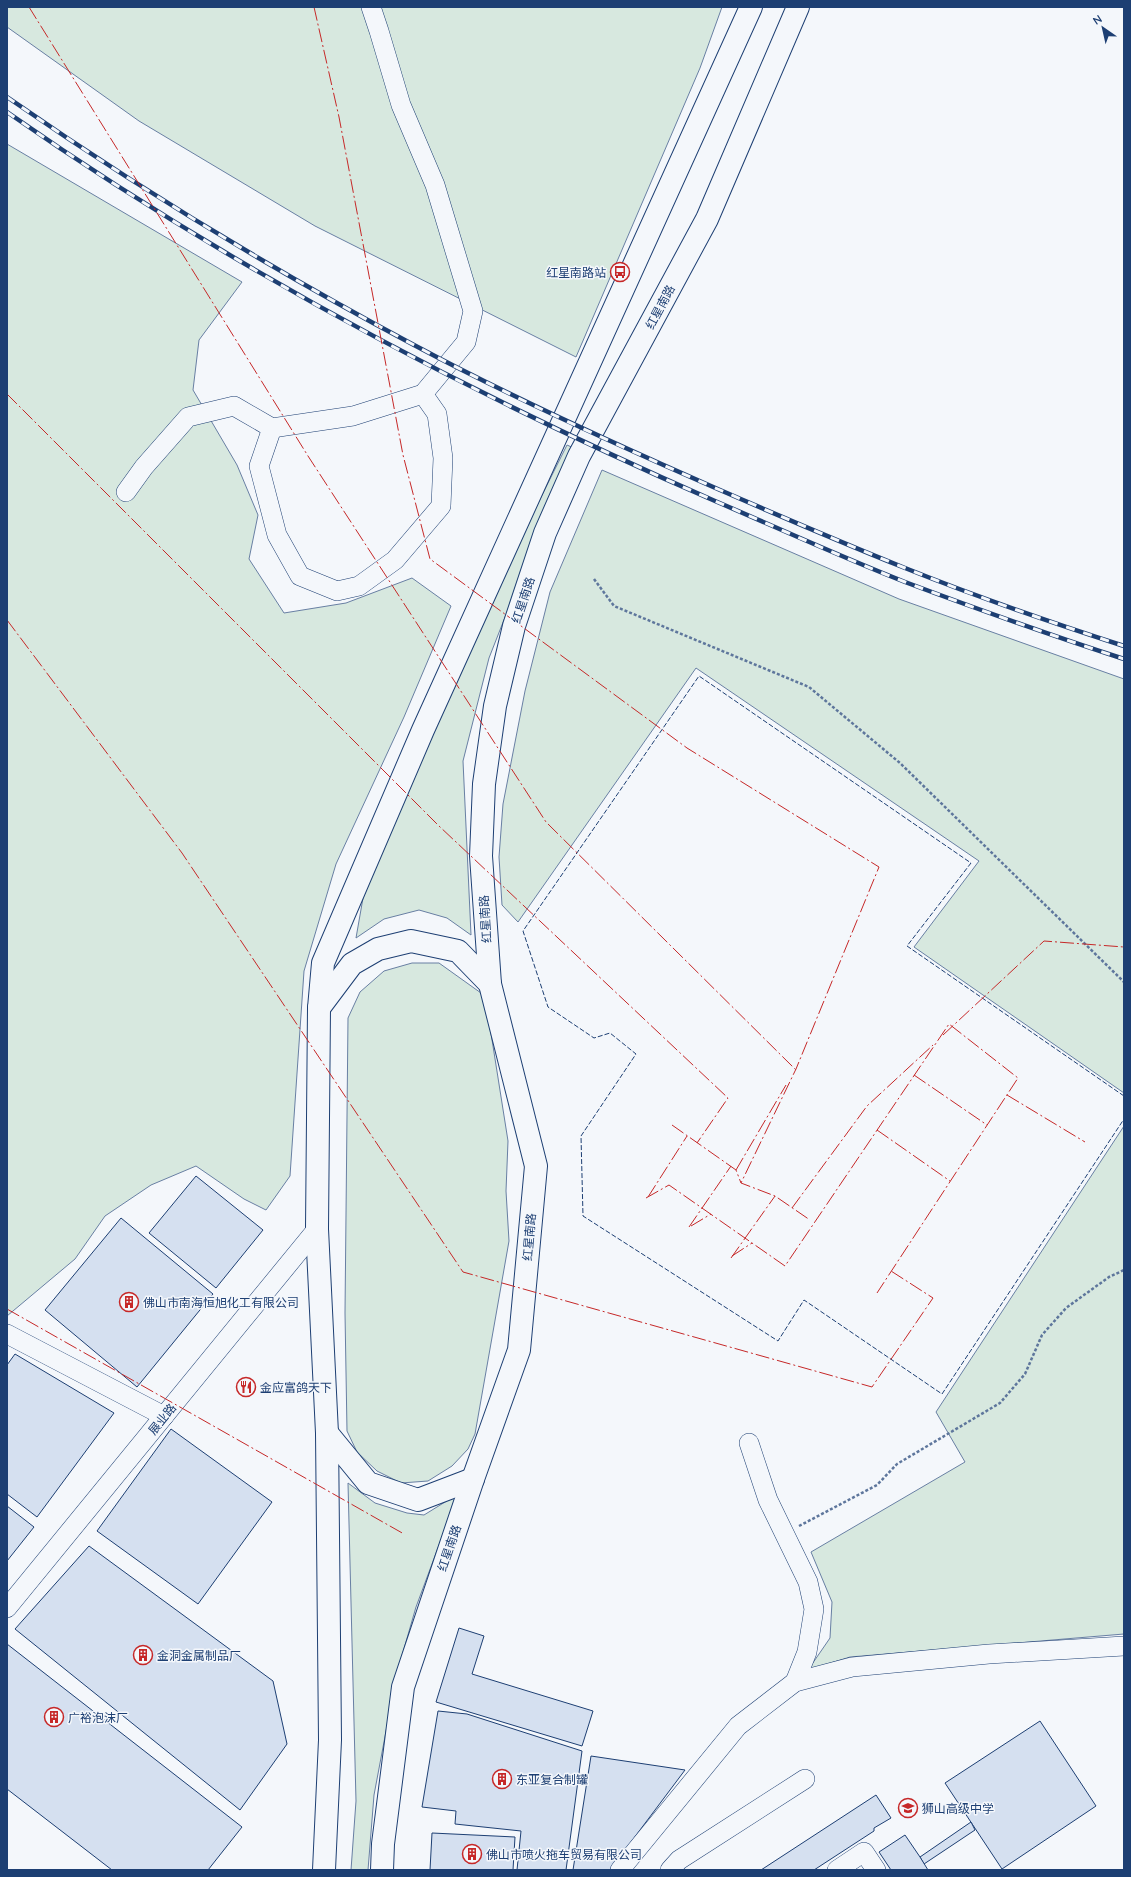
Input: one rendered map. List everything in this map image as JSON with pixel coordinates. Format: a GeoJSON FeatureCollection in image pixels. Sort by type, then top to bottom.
{"type":"FeatureCollection","features":[{"type":"Feature","properties":{"kind":"main road"},"geometry":{"type":"LineString","coordinates":[[324,1870],[330,1740],[327,1434],[317,1230],[319,1008],[323,963],[423,730],[751,7]]}},
{"type":"Feature","properties":{"kind":"main road","name":"红星南路"},"geometry":{"type":"LineString","coordinates":[[382,1870],[383,1844],[403,1687],[473,1479],[519,1350],[536,1166],[490,984],[481,856],[484,784],[495,706],[514,626],[545,533],[579,456],[707,219],[798,7]]}},
{"type":"Feature","properties":{"kind":"main road"},"geometry":{"type":"LineString","coordinates":[[319,1008],[352,964],[378,949],[411,941],[458,951],[490,984]]}},
{"type":"Feature","properties":{"kind":"main road"},"geometry":{"type":"LineString","coordinates":[[327,1434],[368,1483],[418,1500],[473,1479]]}},
{"type":"Feature","properties":{"kind":"street"},"geometry":{"type":"LineString","coordinates":[[126,492],[144,467],[188,417],[234,406],[272,428],[353,416],[423,394],[466,342],[473,312],[435,184],[401,105],[380,31],[370,7]]}},
{"type":"Feature","properties":{"kind":"street"},"geometry":{"type":"LineString","coordinates":[[272,428],[259,466],[277,535],[300,576],[337,591],[359,586],[395,560],[420,533],[441,506],[443,458],[437,414],[423,394]]}},
{"type":"Feature","properties":{"kind":"street","name":"展业路"},"geometry":{"type":"LineString","coordinates":[[7,1608],[317,1230]]}},
{"type":"Feature","properties":{"kind":"street"},"geometry":{"type":"LineString","coordinates":[[7,1334],[164,1416]]}},
{"type":"Feature","properties":{"kind":"street"},"geometry":{"type":"LineString","coordinates":[[749,1443],[768,1500],[808,1582],[814,1609],[806,1652],[795,1682]]}},
{"type":"Feature","properties":{"kind":"street"},"geometry":{"type":"LineString","coordinates":[[620,1870],[738,1726],[795,1682],[852,1667],[989,1654],[1124,1646]]}},
{"type":"Feature","properties":{"kind":"street"},"geometry":{"type":"LineString","coordinates":[[670,1870],[679,1860],[805,1779]]}},
{"type":"Feature","properties":{"kind":"street"},"geometry":{"type":"LineString","coordinates":[[837,1870],[864,1852],[876,1870]]}},
{"type":"Feature","properties":{"kind":"path"},"geometry":{"type":"LineString","coordinates":[[594,579],[614,606],[808,687],[900,763],[1124,982]]}},
{"type":"Feature","properties":{"kind":"path"},"geometry":{"type":"LineString","coordinates":[[784,1533],[877,1485],[897,1464],[1000,1403],[1025,1374],[1042,1335],[1066,1308],[1109,1277],[1124,1270]]}},
{"type":"Feature","properties":{"kind":"shaded area"},"geometry":{"type":"Polygon","coordinates":[[[7,7],[722,7],[700,68],[576,357],[315,226],[139,121],[7,27],[7,7]]]}},
{"type":"Feature","properties":{"kind":"shaded area"},"geometry":{"type":"Polygon","coordinates":[[[7,144],[242,282],[199,340],[193,390],[237,465],[258,515],[249,559],[284,613],[346,603],[412,578],[451,606],[404,717],[336,864],[304,971],[290,1176],[266,1210],[244,1199],[196,1166],[151,1185],[105,1216],[75,1259],[7,1316],[7,144]]]}},
{"type":"Feature","properties":{"kind":"shaded area"},"geometry":{"type":"Polygon","coordinates":[[[567,445],[576,449],[531,551],[489,658],[463,761],[471,935],[447,918],[419,910],[384,919],[356,938],[363,898],[420,755],[510,559],[567,445]]]}},
{"type":"Feature","properties":{"kind":"shaded area"},"geometry":{"type":"Polygon","coordinates":[[[602,470],[899,599],[1124,679],[1124,1093],[914,947],[979,861],[696,668],[518,922],[502,905],[499,857],[503,804],[525,691],[550,592],[602,470]]]}},
{"type":"Feature","properties":{"kind":"shaded area"},"geometry":{"type":"Polygon","coordinates":[[[412,963],[439,963],[481,993],[487,1008],[508,1141],[506,1191],[509,1241],[475,1434],[468,1449],[452,1466],[428,1481],[401,1483],[377,1471],[357,1452],[347,1431],[345,1313],[348,1018],[360,992],[384,971],[412,963]]]}},
{"type":"Feature","properties":{"kind":"shaded area"},"geometry":{"type":"Polygon","coordinates":[[[1124,1126],[1124,1634],[850,1657],[808,1670],[830,1638],[832,1602],[811,1552],[965,1462],[936,1412],[1124,1126]]]}},
{"type":"Feature","properties":{"kind":"shaded area"},"geometry":{"type":"Polygon","coordinates":[[[348,1483],[375,1503],[407,1513],[424,1515],[458,1494],[416,1607],[397,1673],[374,1795],[368,1870],[351,1870],[356,1801],[348,1483]]]}},
{"type":"Feature","properties":{"kind":"building"},"geometry":{"type":"Polygon","coordinates":[[[196,1176],[263,1230],[216,1288],[149,1233],[196,1176]]]}},
{"type":"Feature","properties":{"kind":"building","name":"佛山市南海恒旭化工有限公司"},"geometry":{"type":"Polygon","coordinates":[[[121,1218],[213,1294],[137,1387],[45,1310],[121,1218]]]}},
{"type":"Feature","properties":{"kind":"building"},"geometry":{"type":"Polygon","coordinates":[[[15,1354],[114,1413],[37,1517],[7,1494],[7,1365],[15,1354]]]}},
{"type":"Feature","properties":{"kind":"building"},"geometry":{"type":"Polygon","coordinates":[[[171,1429],[272,1502],[198,1604],[97,1531],[171,1429]]]}},
{"type":"Feature","properties":{"kind":"building"},"geometry":{"type":"Polygon","coordinates":[[[7,1506],[34,1527],[7,1561],[7,1506]]]}},
{"type":"Feature","properties":{"kind":"building","name":"金洞金属制品厂"},"geometry":{"type":"Polygon","coordinates":[[[89,1546],[273,1681],[287,1744],[240,1810],[15,1629],[89,1546]]]}},
{"type":"Feature","properties":{"kind":"building"},"geometry":{"type":"Polygon","coordinates":[[[459,1628],[484,1636],[472,1674],[593,1711],[582,1746],[436,1702],[459,1628]]]}},
{"type":"Feature","properties":{"kind":"building","name":"广裕泡沫厂"},"geometry":{"type":"Polygon","coordinates":[[[7,1644],[242,1827],[208,1870],[112,1870],[7,1789],[7,1644]]]}},
{"type":"Feature","properties":{"kind":"building","name":"东亚复合制罐"},"geometry":{"type":"Polygon","coordinates":[[[438,1711],[467,1714],[582,1751],[566,1870],[517,1870],[521,1831],[455,1824],[456,1811],[422,1807],[438,1711]]]}},
{"type":"Feature","properties":{"kind":"building"},"geometry":{"type":"Polygon","coordinates":[[[1040,1721],[1096,1806],[1002,1869],[945,1783],[1040,1721]]]}},
{"type":"Feature","properties":{"kind":"building"},"geometry":{"type":"Polygon","coordinates":[[[591,1756],[685,1770],[610,1870],[573,1870],[591,1756]]]}},
{"type":"Feature","properties":{"kind":"building"},"geometry":{"type":"Polygon","coordinates":[[[876,1795],[891,1818],[874,1828],[874,1831],[814,1870],[761,1870],[876,1795]]]}},
{"type":"Feature","properties":{"kind":"building"},"geometry":{"type":"Polygon","coordinates":[[[971,1822],[975,1830],[924,1864],[920,1857],[971,1822]]]}},
{"type":"Feature","properties":{"kind":"building","name":"佛山市喷火拖车贸易有限公司"},"geometry":{"type":"Polygon","coordinates":[[[432,1833],[515,1837],[513,1870],[430,1870],[432,1833]]]}},
{"type":"Feature","properties":{"kind":"building"},"geometry":{"type":"Polygon","coordinates":[[[905,1835],[928,1870],[891,1870],[879,1852],[905,1835]]]}},
{"type":"Feature","properties":{"kind":"railway"},"geometry":{"type":"LineString","coordinates":[[7,97],[106,164],[258,258],[361,317],[489,384],[643,456],[859,549],[986,599],[1124,646]]}},
{"type":"Feature","properties":{"kind":"railway"},"geometry":{"type":"LineString","coordinates":[[7,112],[91,169],[176,223],[263,275],[351,324],[531,416],[622,460],[833,553],[986,612],[1124,659]]}},
{"type":"Feature","properties":{"kind":"fence"},"geometry":{"type":"LineString","coordinates":[[1124,1096],[907,946],[971,863],[699,676],[523,931],[548,1007],[594,1038],[610,1033],[636,1054],[581,1136],[583,1216],[778,1341],[804,1300],[942,1394],[1124,1119]]}},
{"type":"Feature","properties":{"kind":"power"},"geometry":{"type":"LineString","coordinates":[[29,7],[308,456],[546,822],[796,1070]]}},
{"type":"Feature","properties":{"kind":"power"},"geometry":{"type":"LineString","coordinates":[[314,7],[339,117],[403,455],[430,559],[687,748],[879,867],[796,1069],[741,1183]]}},
{"type":"Feature","properties":{"kind":"power"},"geometry":{"type":"LineString","coordinates":[[7,394],[439,826],[728,1098],[697,1143]]}},
{"type":"Feature","properties":{"kind":"power"},"geometry":{"type":"LineString","coordinates":[[7,620],[182,853],[463,1272],[872,1387],[933,1298],[891,1271]]}},
{"type":"Feature","properties":{"kind":"power"},"geometry":{"type":"LineString","coordinates":[[943,1035],[1044,941],[1124,947]]}},
{"type":"Feature","properties":{"kind":"power"},"geometry":{"type":"LineString","coordinates":[[646,1198],[669,1185],[785,1266],[949,1024],[1018,1078],[877,1293]]}},
{"type":"Feature","properties":{"kind":"power"},"geometry":{"type":"LineString","coordinates":[[792,1208],[867,1106],[933,1045]]}},
{"type":"Feature","properties":{"kind":"power"},"geometry":{"type":"LineString","coordinates":[[914,1075],[987,1125]]}},
{"type":"Feature","properties":{"kind":"power"},"geometry":{"type":"LineString","coordinates":[[736,1170],[786,1085]]}},
{"type":"Feature","properties":{"kind":"power"},"geometry":{"type":"LineString","coordinates":[[1007,1095],[1085,1142]]}},
{"type":"Feature","properties":{"kind":"power"},"geometry":{"type":"LineString","coordinates":[[672,1125],[736,1170],[741,1183],[775,1196],[810,1220]]}},
{"type":"Feature","properties":{"kind":"power"},"geometry":{"type":"LineString","coordinates":[[877,1130],[950,1181]]}},
{"type":"Feature","properties":{"kind":"power"},"geometry":{"type":"LineString","coordinates":[[648,1197],[687,1136]]}},
{"type":"Feature","properties":{"kind":"power"},"geometry":{"type":"LineString","coordinates":[[689,1227],[731,1166]]}},
{"type":"Feature","properties":{"kind":"power"},"geometry":{"type":"LineString","coordinates":[[731,1258],[775,1196]]}},
{"type":"Feature","properties":{"kind":"power"},"geometry":{"type":"LineString","coordinates":[[691,1226],[711,1214]]}},
{"type":"Feature","properties":{"kind":"power"},"geometry":{"type":"LineString","coordinates":[[732,1256],[752,1243]]}},
{"type":"Feature","properties":{"kind":"power"},"geometry":{"type":"LineString","coordinates":[[7,1309],[404,1534]]}},
{"type":"Feature","properties":{"kind":"place","name":"红星南路站"},"geometry":{"type":"Point","coordinates":[620,272]}},
{"type":"Feature","properties":{"kind":"place","name":"佛山市南海恒旭化工有限公司"},"geometry":{"type":"Point","coordinates":[129,1302]}},
{"type":"Feature","properties":{"kind":"place","name":"金应富鸽天下"},"geometry":{"type":"Point","coordinates":[246,1387]}},
{"type":"Feature","properties":{"kind":"place","name":"金洞金属制品厂"},"geometry":{"type":"Point","coordinates":[143,1655]}},
{"type":"Feature","properties":{"kind":"place","name":"广裕泡沫厂"},"geometry":{"type":"Point","coordinates":[54,1717]}},
{"type":"Feature","properties":{"kind":"place","name":"东亚复合制罐"},"geometry":{"type":"Point","coordinates":[502,1779]}},
{"type":"Feature","properties":{"kind":"place","name":"狮山高级中学"},"geometry":{"type":"Point","coordinates":[908,1808]}},
{"type":"Feature","properties":{"kind":"place","name":"佛山市喷火拖车贸易有限公司"},"geometry":{"type":"Point","coordinates":[472,1854]}}]}
